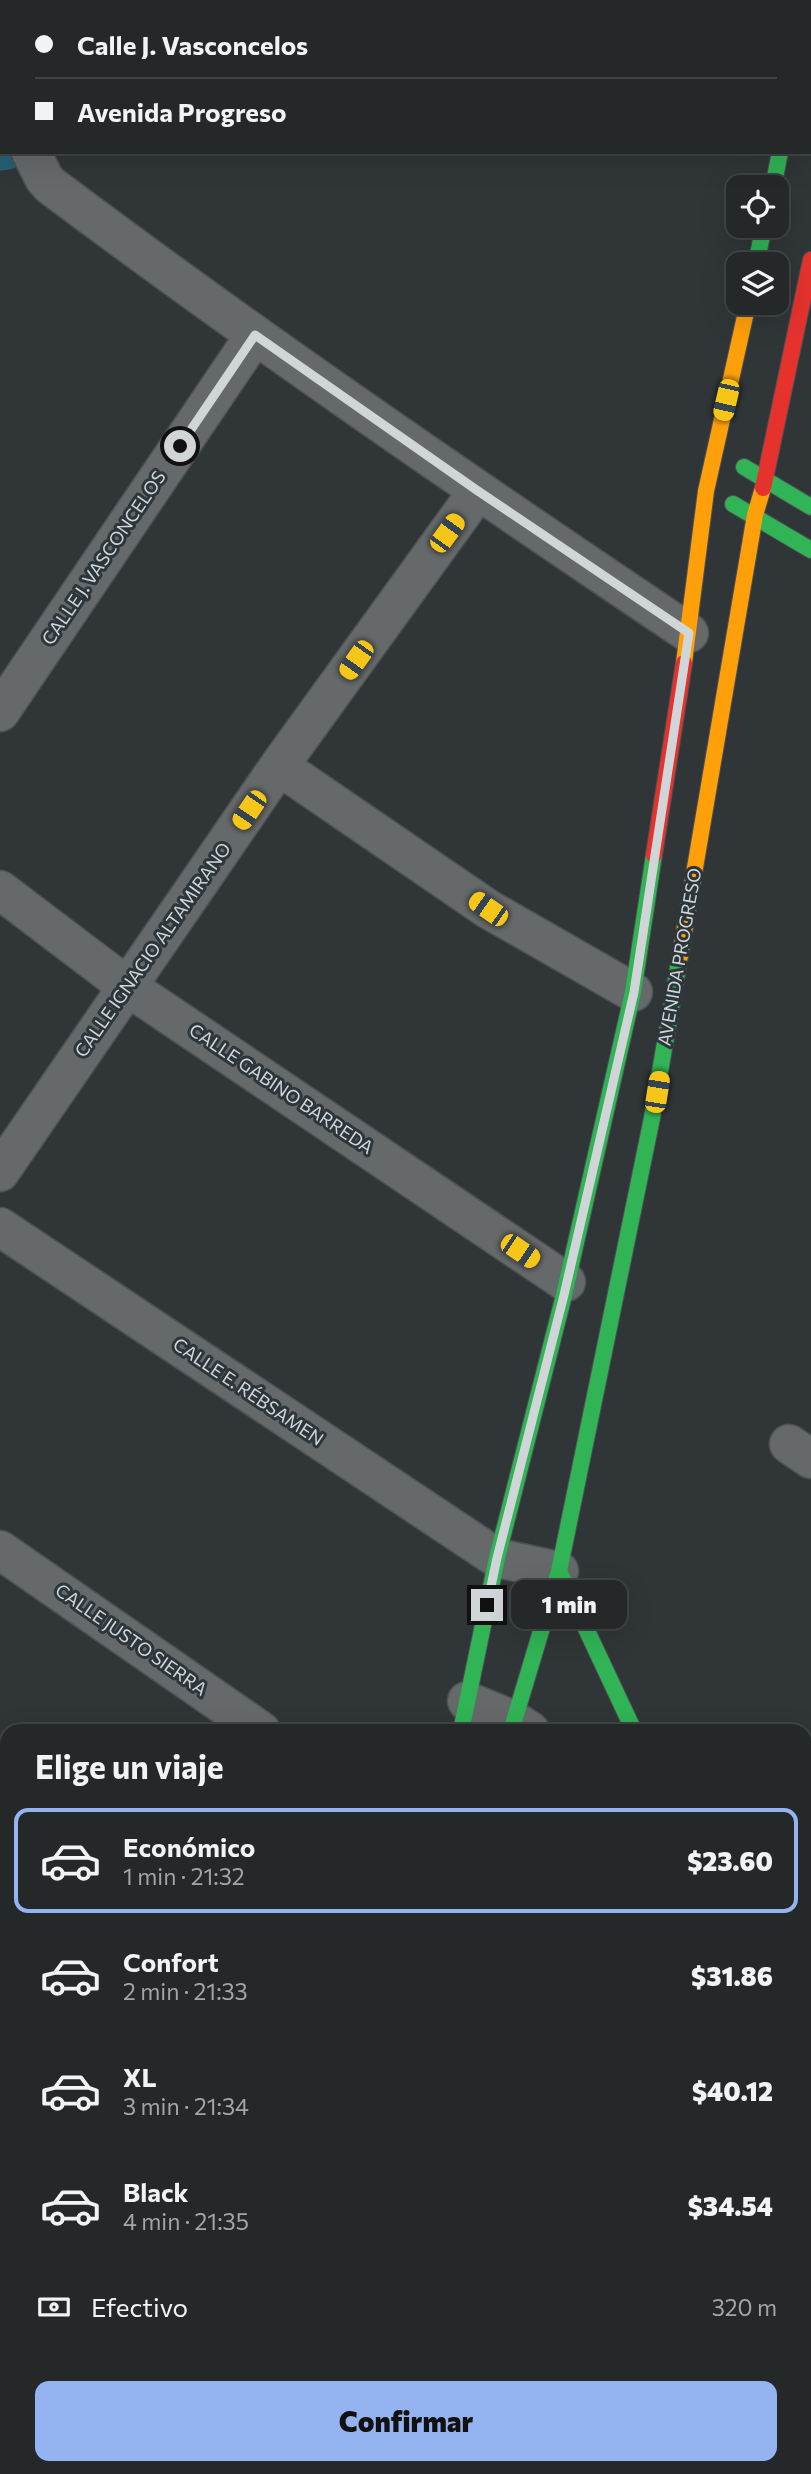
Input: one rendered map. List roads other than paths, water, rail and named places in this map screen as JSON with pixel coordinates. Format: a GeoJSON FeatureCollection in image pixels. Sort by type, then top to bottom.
{"type":"FeatureCollection","features":[{"type":"Feature","properties":{"kind":"street"},"geometry":{"type":"LineString","coordinates":[[775,175],[780,154]]}},
{"type":"Feature","properties":{"kind":"street"},"geometry":{"type":"LineString","coordinates":[[36,162],[50,185],[255,335],[478,491],[689,633]]}},
{"type":"Feature","properties":{"kind":"street","name":"AVENIDA PROGRESO"},"geometry":{"type":"LineString","coordinates":[[519,1724],[559,1571],[652,1118],[755,515],[765,480],[811,260]]}},
{"type":"Feature","properties":{"kind":"street"},"geometry":{"type":"LineString","coordinates":[[503,1724],[464,1716],[497,1558],[566,1282],[634,992],[689,633],[706,491],[745,315]]}},
{"type":"Feature","properties":{"kind":"street","name":"CALLE J. VASCONCELOS"},"geometry":{"type":"LineString","coordinates":[[0,712],[255,335]]}},
{"type":"Feature","properties":{"kind":"street"},"geometry":{"type":"LineString","coordinates":[[716,449],[811,507]]}},
{"type":"Feature","properties":{"kind":"street","name":"CALLE IGNACIO ALTAMIRANO"},"geometry":{"type":"LineString","coordinates":[[0,1172],[279,766],[478,491]]}},
{"type":"Feature","properties":{"kind":"street"},"geometry":{"type":"LineString","coordinates":[[706,491],[755,515],[811,550]]}},
{"type":"Feature","properties":{"kind":"street"},"geometry":{"type":"LineString","coordinates":[[279,766],[488,909],[634,992]]}},
{"type":"Feature","properties":{"kind":"street","name":"CALLE GABINO BARREDA"},"geometry":{"type":"LineString","coordinates":[[0,890],[128,987],[566,1282]]}},
{"type":"Feature","properties":{"kind":"street","name":"CALLE E. RÉBSAMEN"},"geometry":{"type":"LineString","coordinates":[[0,1227],[497,1558]]}},
{"type":"Feature","properties":{"kind":"street","name":"CALLE JUSTO SIERRA"},"geometry":{"type":"LineString","coordinates":[[0,1550],[251,1724]]}},
{"type":"Feature","properties":{"kind":"street"},"geometry":{"type":"LineString","coordinates":[[497,1558],[559,1571],[631,1724]]}}]}
